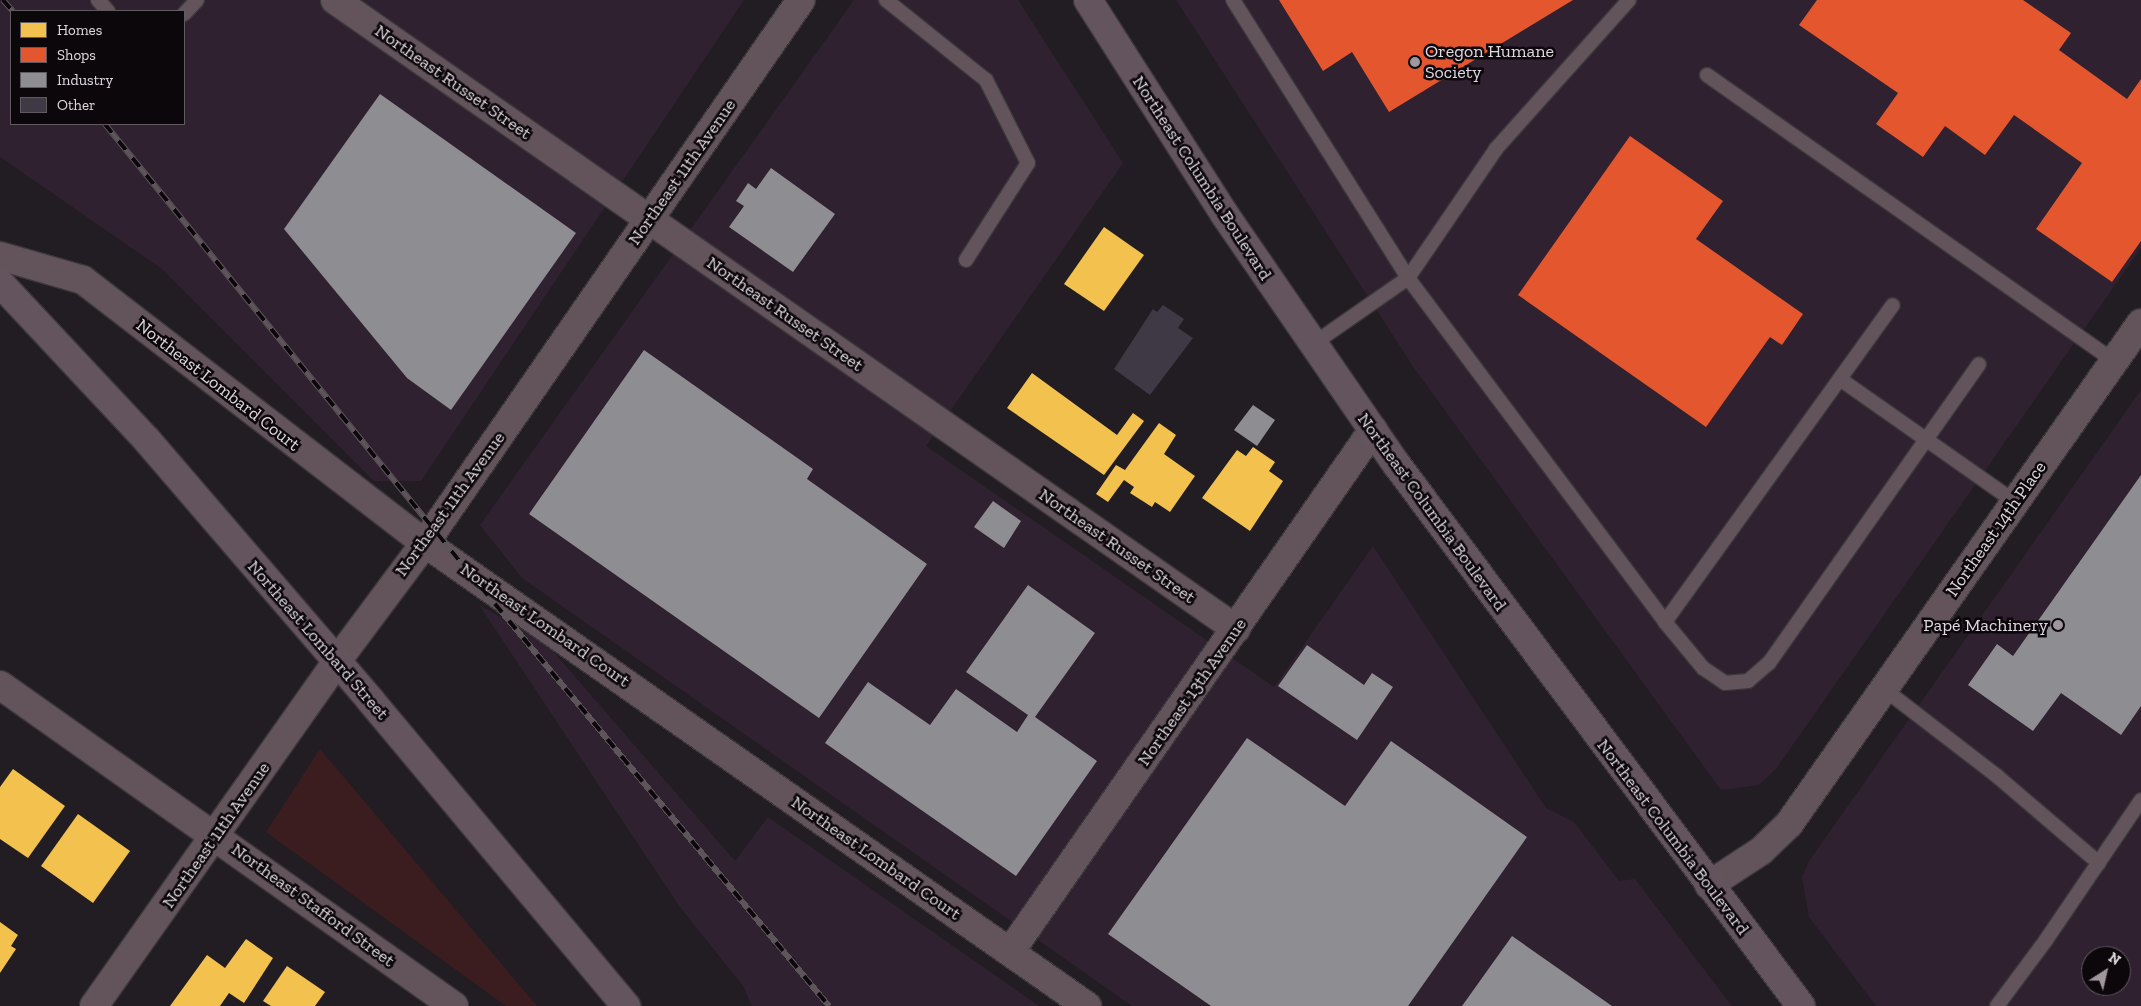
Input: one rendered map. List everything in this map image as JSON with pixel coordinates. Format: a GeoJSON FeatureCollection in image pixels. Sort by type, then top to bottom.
{"type":"FeatureCollection","features":[{"type":"Feature","properties":{"kind":"main road","name":"Northeast Columbia Boulevard"},"geometry":{"type":"LineString","coordinates":[[1088,0],[1225,215],[1372,430],[1709,885],[1801,1006]]}},
{"type":"Feature","properties":{"kind":"main road","name":"Northeast Lombard Street"},"geometry":{"type":"LineString","coordinates":[[0,283],[146,439],[337,661],[626,1006]]}},
{"type":"Feature","properties":{"kind":"street","name":"Northeast Russet Street"},"geometry":{"type":"LineString","coordinates":[[335,0],[1236,628]]}},
{"type":"Feature","properties":{"kind":"street","name":"Northeast 11th Avenue"},"geometry":{"type":"LineString","coordinates":[[94,1006],[216,836],[376,604],[425,543],[801,0]]}},
{"type":"Feature","properties":{"kind":"street","name":"Northeast Lombard Court"},"geometry":{"type":"LineString","coordinates":[[0,256],[83,280],[425,543],[1087,1006]]}},
{"type":"Feature","properties":{"kind":"street","name":"Northeast 14th Place"},"geometry":{"type":"LineString","coordinates":[[1709,885],[1761,851],[1789,824],[2141,323]]}},
{"type":"Feature","properties":{"kind":"street","name":"Northeast 13th Avenue"},"geometry":{"type":"LineString","coordinates":[[1010,952],[1372,430]]}},
{"type":"Feature","properties":{"kind":"street","name":"Northeast Stafford Street"},"geometry":{"type":"LineString","coordinates":[[0,685],[454,1006]]}},
{"type":"Feature","properties":{"kind":"lane"},"geometry":{"type":"LineString","coordinates":[[98,0],[107,10]]}},
{"type":"Feature","properties":{"kind":"lane"},"geometry":{"type":"LineString","coordinates":[[185,13],[196,0]]}},
{"type":"Feature","properties":{"kind":"lane"},"geometry":{"type":"LineString","coordinates":[[886,0],[986,80],[1028,163],[966,260]]}},
{"type":"Feature","properties":{"kind":"lane"},"geometry":{"type":"LineString","coordinates":[[1232,0],[1408,278],[1665,622],[1703,668],[1725,683],[1748,681],[1769,663],[1979,364]]}},
{"type":"Feature","properties":{"kind":"lane"},"geometry":{"type":"LineString","coordinates":[[1313,344],[1408,278],[1496,149],[1629,0]]}},
{"type":"Feature","properties":{"kind":"lane"},"geometry":{"type":"LineString","coordinates":[[1707,75],[2114,361]]}},
{"type":"Feature","properties":{"kind":"lane"},"geometry":{"type":"LineString","coordinates":[[1665,622],[1893,305]]}},
{"type":"Feature","properties":{"kind":"lane"},"geometry":{"type":"LineString","coordinates":[[1840,379],[2015,502]]}},
{"type":"Feature","properties":{"kind":"lane"},"geometry":{"type":"LineString","coordinates":[[1884,689],[1997,776],[2099,863]]}},
{"type":"Feature","properties":{"kind":"lane"},"geometry":{"type":"LineString","coordinates":[[1997,1006],[2099,863],[2141,800]]}},
{"type":"Feature","properties":{"kind":"shaded area"},"geometry":{"type":"Polygon","coordinates":[[[0,0],[744,0],[421,481],[374,481],[162,269],[0,157],[0,0]]]}},
{"type":"Feature","properties":{"kind":"shaded area"},"geometry":{"type":"Polygon","coordinates":[[[854,0],[1018,0],[1123,163],[926,446],[1274,687],[1373,546],[1546,808],[1574,822],[1619,881],[1635,879],[1732,1006],[1132,1006],[522,578],[480,525],[854,0]]]}},
{"type":"Feature","properties":{"kind":"shaded area"},"geometry":{"type":"Polygon","coordinates":[[[1176,0],[2141,0],[2141,248],[1776,769],[1759,785],[1721,790],[1414,368],[1176,0]]]}},
{"type":"Feature","properties":{"kind":"shaded area","name":"Papé Machinery"},"geometry":{"type":"Polygon","coordinates":[[[2141,390],[2141,1006],[1876,1006],[1809,917],[1802,877],[1809,861],[2141,390]]]}},
{"type":"Feature","properties":{"kind":"shaded area"},"geometry":{"type":"Polygon","coordinates":[[[479,605],[545,642],[735,861],[768,817],[1039,1006],[752,1006],[743,986],[680,907],[479,605]]]}},
{"type":"Feature","properties":{"kind":"shaded area"},"geometry":{"type":"Polygon","coordinates":[[[320,749],[537,1006],[506,1006],[266,832],[320,749]]]}},
{"type":"Feature","properties":{"kind":"building: Homes"},"geometry":{"type":"Polygon","coordinates":[[[1104,227],[1144,255],[1104,311],[1064,284],[1104,227]]]}},
{"type":"Feature","properties":{"kind":"building: Homes"},"geometry":{"type":"Polygon","coordinates":[[[1032,373],[1117,435],[1133,413],[1144,421],[1104,475],[1007,408],[1032,373]]]}},
{"type":"Feature","properties":{"kind":"building: Homes"},"geometry":{"type":"Polygon","coordinates":[[[1159,423],[1176,435],[1164,454],[1195,476],[1170,512],[1155,502],[1152,507],[1130,493],[1134,487],[1124,480],[1108,502],[1096,494],[1116,465],[1125,470],[1159,423]]]}},
{"type":"Feature","properties":{"kind":"building: Homes"},"geometry":{"type":"Polygon","coordinates":[[[1253,447],[1275,462],[1269,471],[1283,481],[1250,531],[1202,498],[1237,450],[1246,456],[1253,447]]]}},
{"type":"Feature","properties":{"kind":"building: Homes"},"geometry":{"type":"Polygon","coordinates":[[[13,769],[65,806],[28,858],[0,839],[0,787],[13,769]]]}},
{"type":"Feature","properties":{"kind":"building: Homes"},"geometry":{"type":"Polygon","coordinates":[[[78,814],[130,851],[93,903],[41,866],[78,814]]]}},
{"type":"Feature","properties":{"kind":"building: Homes"},"geometry":{"type":"Polygon","coordinates":[[[0,922],[18,935],[11,946],[16,949],[0,973],[0,922]]]}},
{"type":"Feature","properties":{"kind":"building: Homes"},"geometry":{"type":"Polygon","coordinates":[[[246,939],[273,958],[244,1003],[229,993],[220,1006],[170,1006],[207,955],[225,968],[246,939]]]}},
{"type":"Feature","properties":{"kind":"building: Homes"},"geometry":{"type":"Polygon","coordinates":[[[287,966],[325,992],[315,1006],[271,1006],[263,1001],[287,966]]]}},
{"type":"Feature","properties":{"kind":"building: Shops","name":"Oregon Humane Society"},"geometry":{"type":"Polygon","coordinates":[[[1279,0],[1573,0],[1389,112],[1352,52],[1323,71],[1279,0]]]}},
{"type":"Feature","properties":{"kind":"building: Shops"},"geometry":{"type":"Polygon","coordinates":[[[1817,0],[2023,0],[2071,33],[2059,50],[2127,99],[2141,79],[2141,241],[2112,282],[2036,229],[2082,163],[2014,115],[1985,155],[1945,126],[1923,157],[1876,124],[1898,93],[1799,25],[1817,0]]]}},
{"type":"Feature","properties":{"kind":"building: Shops"},"geometry":{"type":"Polygon","coordinates":[[[1630,136],[1723,201],[1696,239],[1803,314],[1782,345],[1770,337],[1706,427],[1518,295],[1630,136]]]}},
{"type":"Feature","properties":{"kind":"building: Industry"},"geometry":{"type":"Polygon","coordinates":[[[380,94],[576,233],[451,410],[407,378],[284,229],[380,94]]]}},
{"type":"Feature","properties":{"kind":"building: Industry"},"geometry":{"type":"Polygon","coordinates":[[[771,168],[835,214],[793,272],[729,227],[744,206],[736,201],[748,183],[756,189],[771,168]]]}},
{"type":"Feature","properties":{"kind":"building: Industry"},"geometry":{"type":"Polygon","coordinates":[[[644,350],[813,469],[807,479],[927,564],[819,718],[529,514],[644,350]]]}},
{"type":"Feature","properties":{"kind":"building: Industry"},"geometry":{"type":"Polygon","coordinates":[[[1253,405],[1275,420],[1257,446],[1234,430],[1253,405]]]}},
{"type":"Feature","properties":{"kind":"building: Industry"},"geometry":{"type":"Polygon","coordinates":[[[2141,475],[2141,706],[2121,735],[2061,693],[2033,731],[1968,685],[1997,644],[2013,656],[2141,475]]]}},
{"type":"Feature","properties":{"kind":"building: Industry"},"geometry":{"type":"Polygon","coordinates":[[[993,501],[1021,521],[1004,548],[974,527],[993,501]]]}},
{"type":"Feature","properties":{"kind":"building: Industry"},"geometry":{"type":"Polygon","coordinates":[[[1028,585],[1095,633],[1035,717],[1097,761],[1016,876],[825,743],[868,682],[930,725],[956,689],[1017,732],[1028,715],[966,672],[1028,585]]]}},
{"type":"Feature","properties":{"kind":"building: Industry"},"geometry":{"type":"Polygon","coordinates":[[[1307,645],[1364,685],[1372,673],[1393,687],[1357,740],[1278,686],[1307,645]]]}},
{"type":"Feature","properties":{"kind":"building: Industry"},"geometry":{"type":"Polygon","coordinates":[[[1247,738],[1345,806],[1391,741],[1527,837],[1408,1006],[1211,1006],[1108,934],[1247,738]]]}},
{"type":"Feature","properties":{"kind":"building: Industry"},"geometry":{"type":"Polygon","coordinates":[[[1512,936],[1612,1006],[1462,1006],[1512,936]]]}},
{"type":"Feature","properties":{"kind":"building: Other"},"geometry":{"type":"Polygon","coordinates":[[[1163,305],[1184,319],[1178,328],[1193,338],[1150,395],[1114,369],[1153,309],[1157,312],[1163,305]]]}},
{"type":"Feature","properties":{"kind":"railway"},"geometry":{"type":"LineString","coordinates":[[3,0],[12,10]]}},
{"type":"Feature","properties":{"kind":"railway"},"geometry":{"type":"LineString","coordinates":[[106,125],[467,570],[829,1006]]}},
{"type":"Feature","properties":{"kind":"place","name":"Oregon Humane Society"},"geometry":{"type":"Point","coordinates":[1415,62]}},
{"type":"Feature","properties":{"kind":"place","name":"Papé Machinery"},"geometry":{"type":"Point","coordinates":[2058,625]}}]}
